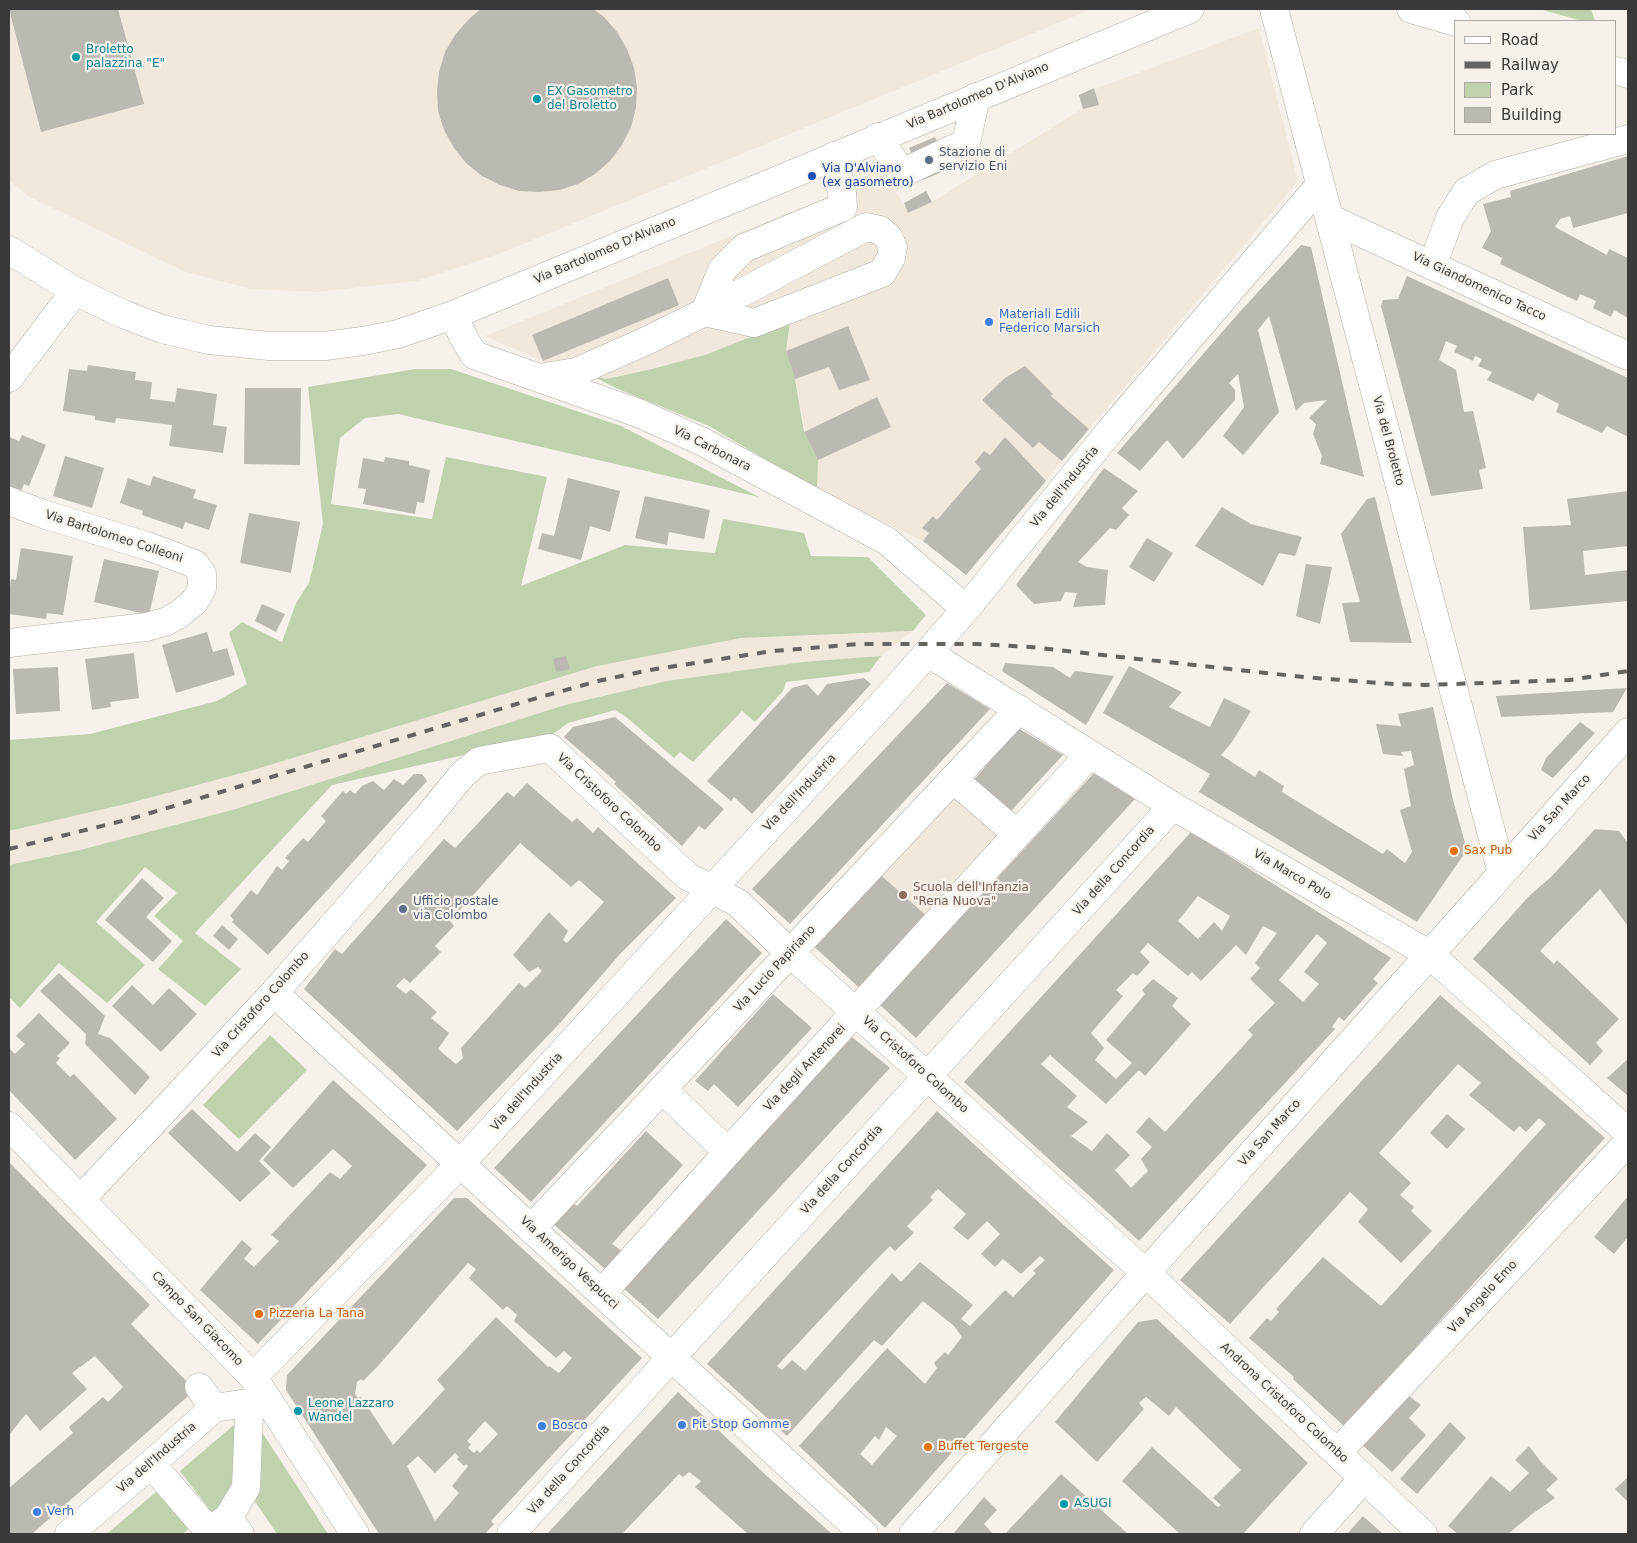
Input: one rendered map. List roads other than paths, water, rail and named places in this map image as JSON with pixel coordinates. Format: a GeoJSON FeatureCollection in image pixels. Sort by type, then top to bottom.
{"type":"FeatureCollection","features":[{"type":"Feature","properties":{"kind":"street","name":"Via Bartolomeo D'Alviano"},"geometry":{"type":"LineString","coordinates":[[9,250],[75,291],[123,314],[162,329],[209,340],[269,346],[325,346],[398,334],[453,315],[1190,9]]}},
{"type":"Feature","properties":{"kind":"street","name":"Via del Broletto"},"geometry":{"type":"LineString","coordinates":[[1274,9],[1502,873]]}},
{"type":"Feature","properties":{"kind":"street"},"geometry":{"type":"LineString","coordinates":[[1411,9],[1454,21]]}},
{"type":"Feature","properties":{"kind":"street"},"geometry":{"type":"LineString","coordinates":[[878,137],[902,173],[966,144],[976,97]]}},
{"type":"Feature","properties":{"kind":"street"},"geometry":{"type":"LineString","coordinates":[[1432,266],[1450,218],[1466,192],[1495,175],[1628,139]]}},
{"type":"Feature","properties":{"kind":"street"},"geometry":{"type":"LineString","coordinates":[[705,312],[722,270],[744,248],[843,207],[842,192],[834,156]]}},
{"type":"Feature","properties":{"kind":"street","name":"Via dell'Industria"},"geometry":{"type":"LineString","coordinates":[[69,1534],[151,1464],[206,1397],[254,1390],[928,653],[1110,431],[1320,185]]}},
{"type":"Feature","properties":{"kind":"street","name":"Via Giandomenico Tacco"},"geometry":{"type":"LineString","coordinates":[[1329,218],[1628,356]]}},
{"type":"Feature","properties":{"kind":"street"},"geometry":{"type":"LineString","coordinates":[[539,378],[576,372],[644,342],[866,227],[880,230],[888,237],[893,247],[891,258],[882,273],[754,323],[705,312]]}},
{"type":"Feature","properties":{"kind":"street"},"geometry":{"type":"LineString","coordinates":[[9,378],[75,291]]}},
{"type":"Feature","properties":{"kind":"street","name":"Via Carbonara"},"geometry":{"type":"LineString","coordinates":[[453,315],[474,355],[638,413],[703,442],[887,541],[966,609]]}},
{"type":"Feature","properties":{"kind":"street","name":"Via Bartolomeo Colleoni"},"geometry":{"type":"LineString","coordinates":[[9,501],[196,564],[202,574],[202,589],[194,602],[165,622],[146,627],[9,644]]}},
{"type":"Feature","properties":{"kind":"street","name":"Via Marco Polo"},"geometry":{"type":"LineString","coordinates":[[928,653],[1173,806],[1430,954],[1628,1132]]}},
{"type":"Feature","properties":{"kind":"street","name":"Via Lucio Papiriano"},"geometry":{"type":"LineString","coordinates":[[531,1229],[1018,710]]}},
{"type":"Feature","properties":{"kind":"street","name":"Via San Marco"},"geometry":{"type":"LineString","coordinates":[[913,1534],[1628,732]]}},
{"type":"Feature","properties":{"kind":"street","name":"Via Cristoforo Colombo"},"geometry":{"type":"LineString","coordinates":[[81,1199],[274,993],[421,825],[463,774],[479,760],[550,748],[687,876],[738,903],[790,953],[1146,1273]]}},
{"type":"Feature","properties":{"kind":"street","name":"Via degli Antenorei"},"geometry":{"type":"LineString","coordinates":[[602,1293],[1090,754]]}},
{"type":"Feature","properties":{"kind":"street"},"geometry":{"type":"LineString","coordinates":[[953,779],[1017,834]]}},
{"type":"Feature","properties":{"kind":"street","name":"Via della Concordia"},"geometry":{"type":"LineString","coordinates":[[511,1534],[1173,806]]}},
{"type":"Feature","properties":{"kind":"street","name":"Via Amerigo Vespucci"},"geometry":{"type":"LineString","coordinates":[[274,993],[864,1534]]}},
{"type":"Feature","properties":{"kind":"street"},"geometry":{"type":"LineString","coordinates":[[662,1089],[728,1152]]}},
{"type":"Feature","properties":{"kind":"street","name":"Campo San Giacomo"},"geometry":{"type":"LineString","coordinates":[[9,1126],[81,1199],[254,1390],[355,1534]]}},
{"type":"Feature","properties":{"kind":"street","name":"Via Angelo Emo"},"geometry":{"type":"LineString","coordinates":[[1337,1453],[1628,1142]]}},
{"type":"Feature","properties":{"kind":"street","name":"Androna Cristoforo Colombo"},"geometry":{"type":"LineString","coordinates":[[1146,1273],[1423,1534]]}},
{"type":"Feature","properties":{"kind":"street"},"geometry":{"type":"LineString","coordinates":[[151,1464],[220,1529],[246,1488],[249,1412],[254,1390]]}},
{"type":"Feature","properties":{"kind":"street"},"geometry":{"type":"LineString","coordinates":[[1314,1534],[1364,1478]]}},
{"type":"Feature","properties":{"kind":"railway"},"geometry":{"type":"LineString","coordinates":[[9,849],[130,819],[598,681],[650,670],[773,651],[860,644],[978,644],[1030,647],[1303,677],[1425,685],[1570,680],[1628,671]]}},
{"type":"Feature","properties":{"kind":"place","name":"Broletto palazzina \"E\""},"geometry":{"type":"Point","coordinates":[76,57]}},
{"type":"Feature","properties":{"kind":"place","name":"EX Gasometro del Broletto"},"geometry":{"type":"Point","coordinates":[537,99]}},
{"type":"Feature","properties":{"kind":"place","name":"Stazione di servizio Eni"},"geometry":{"type":"Point","coordinates":[929,160]}},
{"type":"Feature","properties":{"kind":"place","name":"Via D'Alviano (ex gasometro)"},"geometry":{"type":"Point","coordinates":[812,176]}},
{"type":"Feature","properties":{"kind":"place","name":"Materiali Edili Federico Marsich"},"geometry":{"type":"Point","coordinates":[989,322]}},
{"type":"Feature","properties":{"kind":"place","name":"Sax Pub"},"geometry":{"type":"Point","coordinates":[1454,851]}},
{"type":"Feature","properties":{"kind":"place","name":"Scuola dell'Infanzia \"Rena Nuova\""},"geometry":{"type":"Point","coordinates":[903,895]}},
{"type":"Feature","properties":{"kind":"place","name":"Ufficio postale via Colombo"},"geometry":{"type":"Point","coordinates":[403,909]}},
{"type":"Feature","properties":{"kind":"place","name":"Pizzeria La Tana"},"geometry":{"type":"Point","coordinates":[259,1314]}},
{"type":"Feature","properties":{"kind":"place","name":"Leone Lazzaro Wandel"},"geometry":{"type":"Point","coordinates":[298,1411]}},
{"type":"Feature","properties":{"kind":"place","name":"Pit Stop Gomme"},"geometry":{"type":"Point","coordinates":[682,1425]}},
{"type":"Feature","properties":{"kind":"place","name":"Bosco"},"geometry":{"type":"Point","coordinates":[542,1426]}},
{"type":"Feature","properties":{"kind":"place","name":"Buffet Tergeste"},"geometry":{"type":"Point","coordinates":[928,1447]}},
{"type":"Feature","properties":{"kind":"place","name":"ASUGI"},"geometry":{"type":"Point","coordinates":[1064,1504]}},
{"type":"Feature","properties":{"kind":"place","name":"Verh"},"geometry":{"type":"Point","coordinates":[37,1512]}}]}
